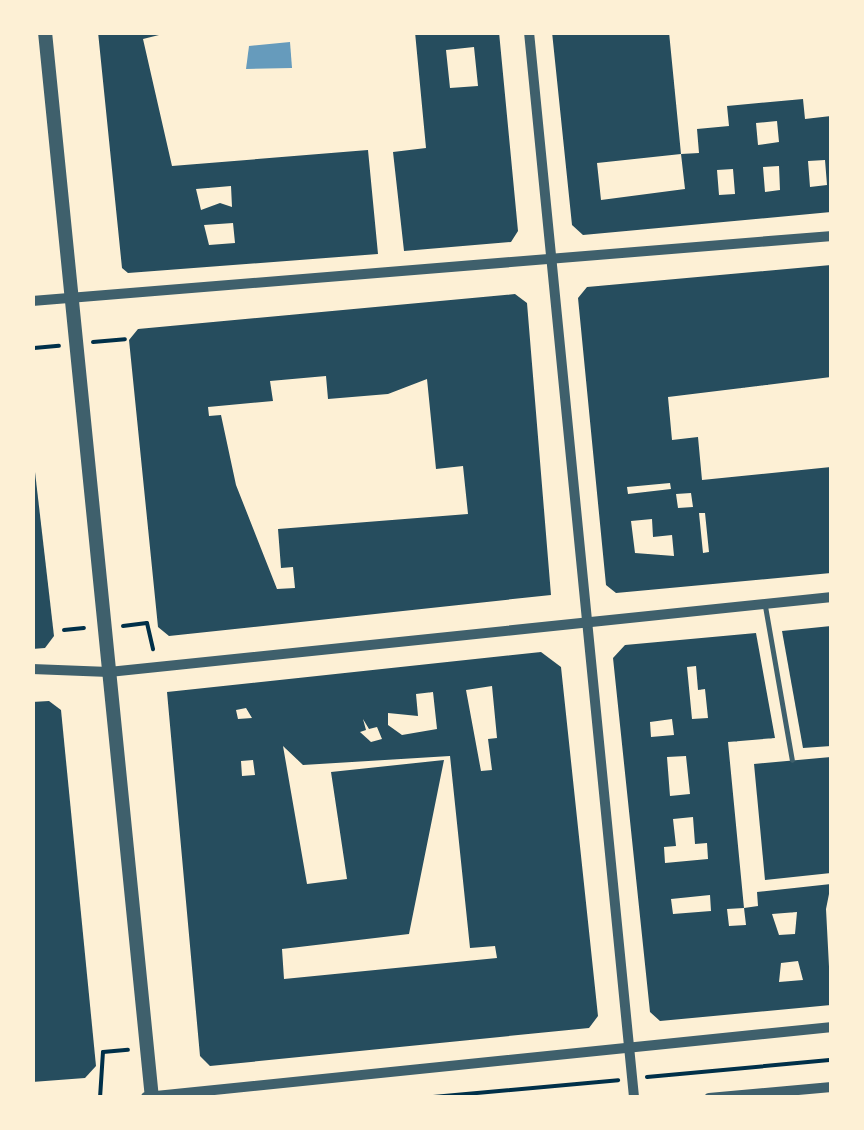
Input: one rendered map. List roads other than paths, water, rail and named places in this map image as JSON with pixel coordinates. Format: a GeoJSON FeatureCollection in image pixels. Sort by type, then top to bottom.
{"type":"FeatureCollection","features":[{"type":"Feature","properties":{"kind":"street"},"geometry":{"type":"LineString","coordinates":[[45,32],[150,1097],[832,1027]]}},
{"type":"Feature","properties":{"kind":"street"},"geometry":{"type":"LineString","coordinates":[[529,32],[583,622],[634,1098]]}},
{"type":"Feature","properties":{"kind":"street"},"geometry":{"type":"LineString","coordinates":[[32,302],[832,236]]}},
{"type":"Feature","properties":{"kind":"street"},"geometry":{"type":"LineString","coordinates":[[32,669],[108,672],[832,597]]}},
{"type":"Feature","properties":{"kind":"street"},"geometry":{"type":"LineString","coordinates":[[709,1098],[832,1087]]}},
{"type":"Feature","properties":{"kind":"lane"},"geometry":{"type":"LineString","coordinates":[[764,604],[792,760]]}},
{"type":"Feature","properties":{"kind":"water"},"geometry":{"type":"Polygon","coordinates":[[[290,42],[292,68],[246,69],[249,46],[290,42]]]}}]}
